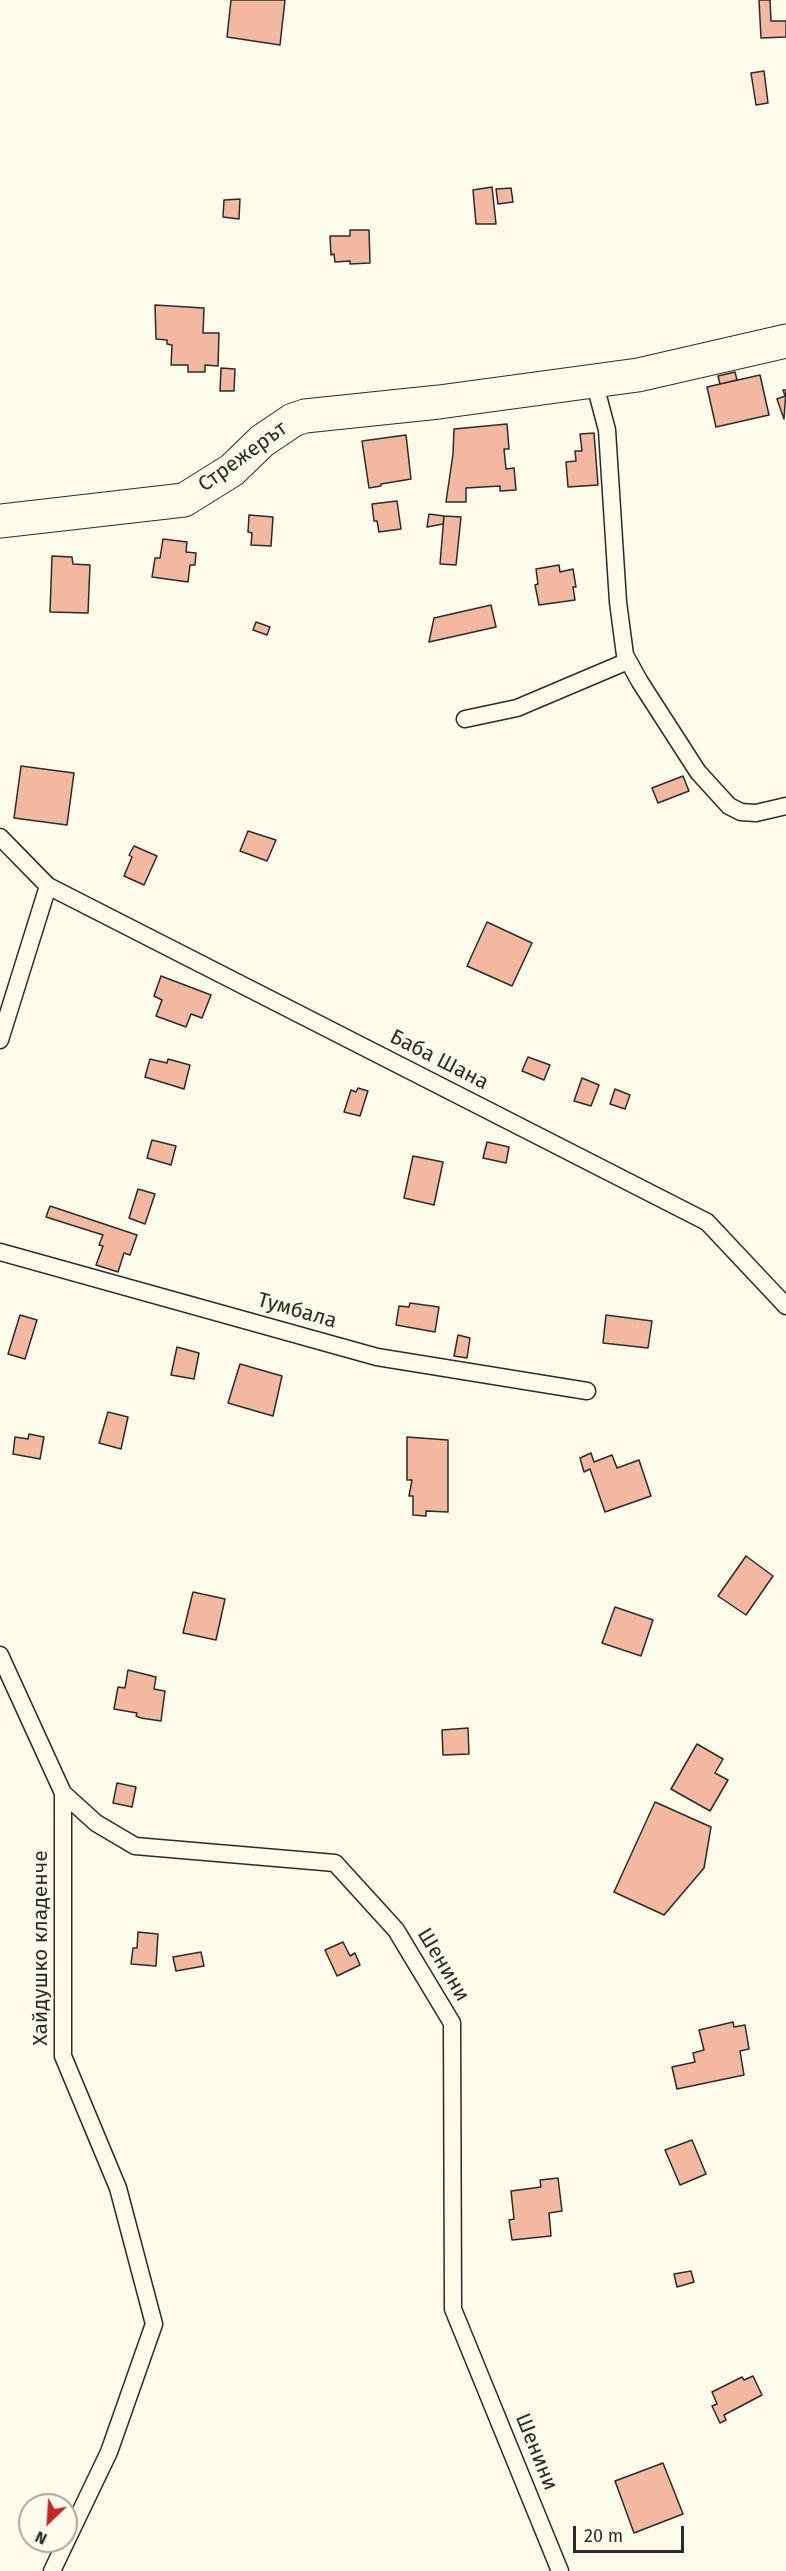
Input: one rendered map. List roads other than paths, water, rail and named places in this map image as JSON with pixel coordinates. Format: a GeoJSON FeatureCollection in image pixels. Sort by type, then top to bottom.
{"type":"FeatureCollection","features":[{"type":"Feature","properties":{"kind":"street","name":"Стрежерът"},"geometry":{"type":"LineString","coordinates":[[0,521],[184,500],[232,470],[262,441],[293,420],[305,416],[439,402],[594,381],[678,367],[786,341]]}},
{"type":"Feature","properties":{"kind":"lane"},"geometry":{"type":"LineString","coordinates":[[594,381],[607,430],[618,602],[622,641],[628,662],[698,772],[729,806],[741,812],[756,813],[786,806]]}},
{"type":"Feature","properties":{"kind":"lane"},"geometry":{"type":"LineString","coordinates":[[465,719],[517,708],[628,662]]}},
{"type":"Feature","properties":{"kind":"lane"},"geometry":{"type":"LineString","coordinates":[[0,837],[48,886],[0,1040]]}},
{"type":"Feature","properties":{"kind":"lane","name":"Баба Шана"},"geometry":{"type":"LineString","coordinates":[[48,886],[706,1222],[786,1306]]}},
{"type":"Feature","properties":{"kind":"lane","name":"Тумбала"},"geometry":{"type":"LineString","coordinates":[[0,1252],[377,1357],[587,1391]]}},
{"type":"Feature","properties":{"kind":"lane","name":"Шенини"},"geometry":{"type":"LineString","coordinates":[[0,1654],[63,1793],[96,1823],[135,1846],[335,1863],[396,1930],[452,2023],[453,2309],[560,2571]]}},
{"type":"Feature","properties":{"kind":"lane","name":"Хайдушко кладенче"},"geometry":{"type":"LineString","coordinates":[[52,2571],[109,2452],[154,2324],[118,2188],[63,2056],[63,1793]]}}]}
